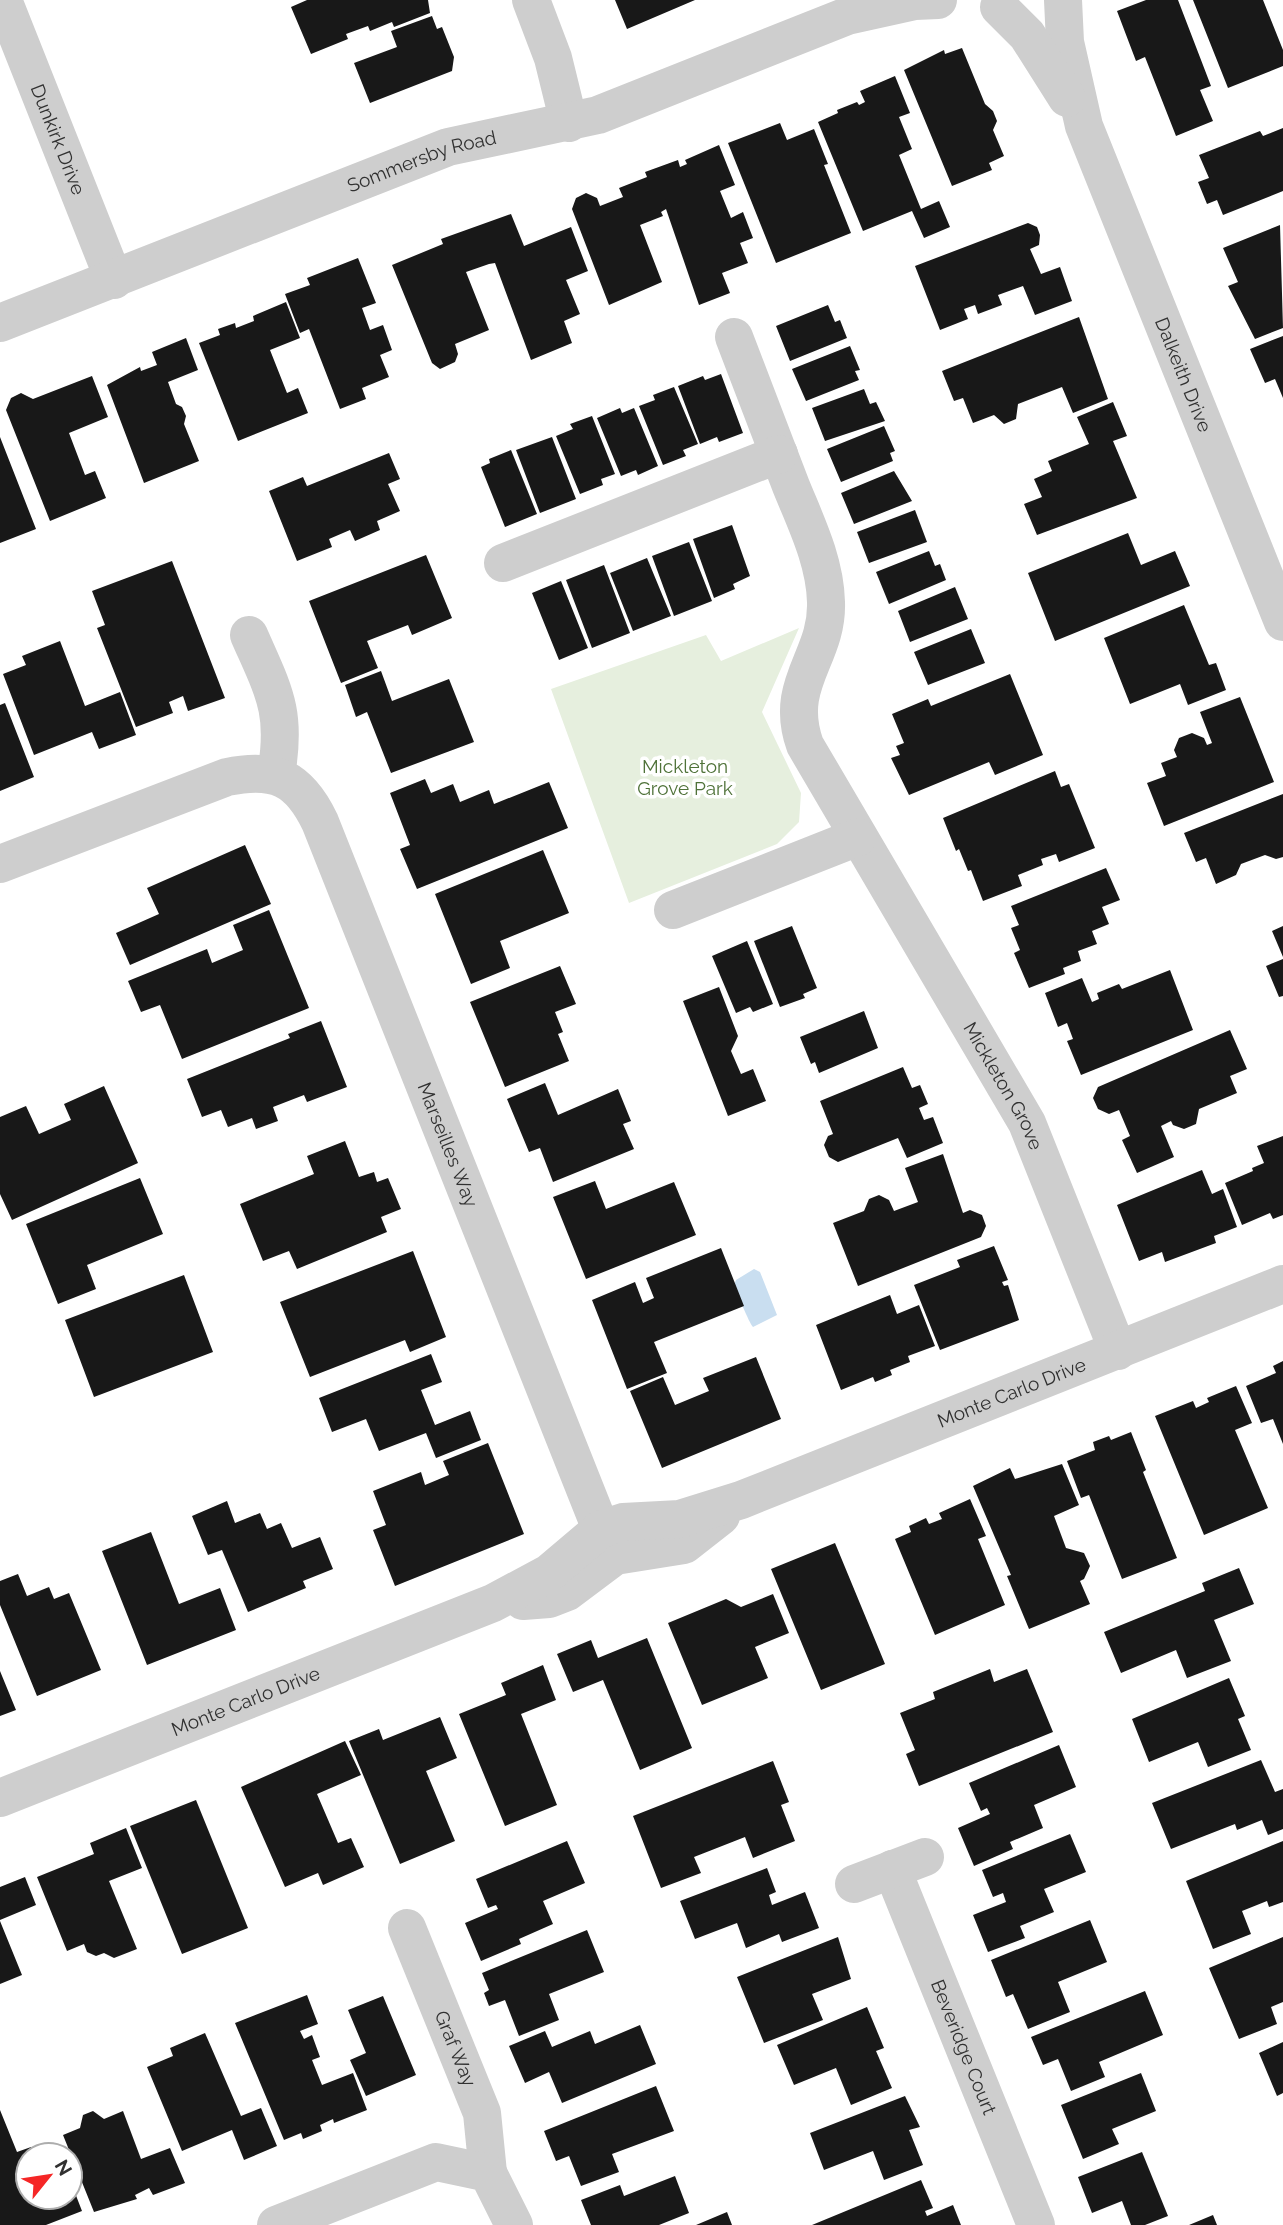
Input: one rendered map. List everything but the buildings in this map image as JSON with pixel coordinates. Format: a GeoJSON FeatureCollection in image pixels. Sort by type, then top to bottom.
{"type":"FeatureCollection","features":[{"type":"Feature","properties":{"kind":"street","name":"Dunkirk Drive"},"geometry":{"type":"LineString","coordinates":[[3,0],[114,280]]}},
{"type":"Feature","properties":{"kind":"street"},"geometry":{"type":"LineString","coordinates":[[531,0],[554,58],[569,123]]}},
{"type":"Feature","properties":{"kind":"street","name":"Sommersby Road"},"geometry":{"type":"LineString","coordinates":[[0,323],[447,147],[478,138],[569,123],[598,115],[860,8],[938,0]]}},
{"type":"Feature","properties":{"kind":"street"},"geometry":{"type":"LineString","coordinates":[[949,0],[987,2],[1016,8],[1042,0]]}},
{"type":"Feature","properties":{"kind":"street","name":"Dalkeith Drive"},"geometry":{"type":"LineString","coordinates":[[1062,0],[1065,41],[1084,126]]}},
{"type":"Feature","properties":{"kind":"street","name":"Dalkeith Drive"},"geometry":{"type":"LineString","coordinates":[[987,2],[1040,52],[1084,126],[1283,622]]}},
{"type":"Feature","properties":{"kind":"street","name":"Mickleton Grove"},"geometry":{"type":"LineString","coordinates":[[734,337],[821,563],[826,602],[822,636],[799,693],[799,729],[805,745],[1027,1124],[1118,1351]]}},
{"type":"Feature","properties":{"kind":"street"},"geometry":{"type":"LineString","coordinates":[[503,562],[779,454]]}},
{"type":"Feature","properties":{"kind":"street"},"geometry":{"type":"LineString","coordinates":[[0,864],[227,777],[247,773],[276,775],[281,720],[250,635]]}},
{"type":"Feature","properties":{"kind":"street","name":"Marseilles Way"},"geometry":{"type":"LineString","coordinates":[[276,775],[298,787],[320,822],[606,1543]]}},
{"type":"Feature","properties":{"kind":"street"},"geometry":{"type":"LineString","coordinates":[[673,910],[858,837]]}},
{"type":"Feature","properties":{"kind":"street","name":"Monte Carlo Drive"},"geometry":{"type":"LineString","coordinates":[[0,1798],[493,1603],[606,1543],[623,1522],[680,1519],[741,1500],[1283,1284]]}},
{"type":"Feature","properties":{"kind":"street","name":"Beveridge Court"},"geometry":{"type":"LineString","coordinates":[[853,1884],[909,1863],[1036,2225]]}},
{"type":"Feature","properties":{"kind":"street","name":"Graf Way"},"geometry":{"type":"LineString","coordinates":[[407,1928],[482,2113],[488,2173]]}},
{"type":"Feature","properties":{"kind":"street"},"geometry":{"type":"LineString","coordinates":[[276,2225],[436,2162],[488,2173],[514,2225]]}},
{"type":"Feature","properties":{"kind":"green space","name":"Mickleton Grove Park"},"geometry":{"type":"Polygon","coordinates":[[[799,628],[762,712],[801,793],[799,822],[777,844],[629,903],[551,689],[706,635],[721,661],[799,628]]]}},
{"type":"Feature","properties":{"kind":"water"},"geometry":{"type":"Polygon","coordinates":[[[754,1269],[760,1272],[777,1315],[753,1327],[734,1285],[736,1280],[754,1269]]]}}]}
